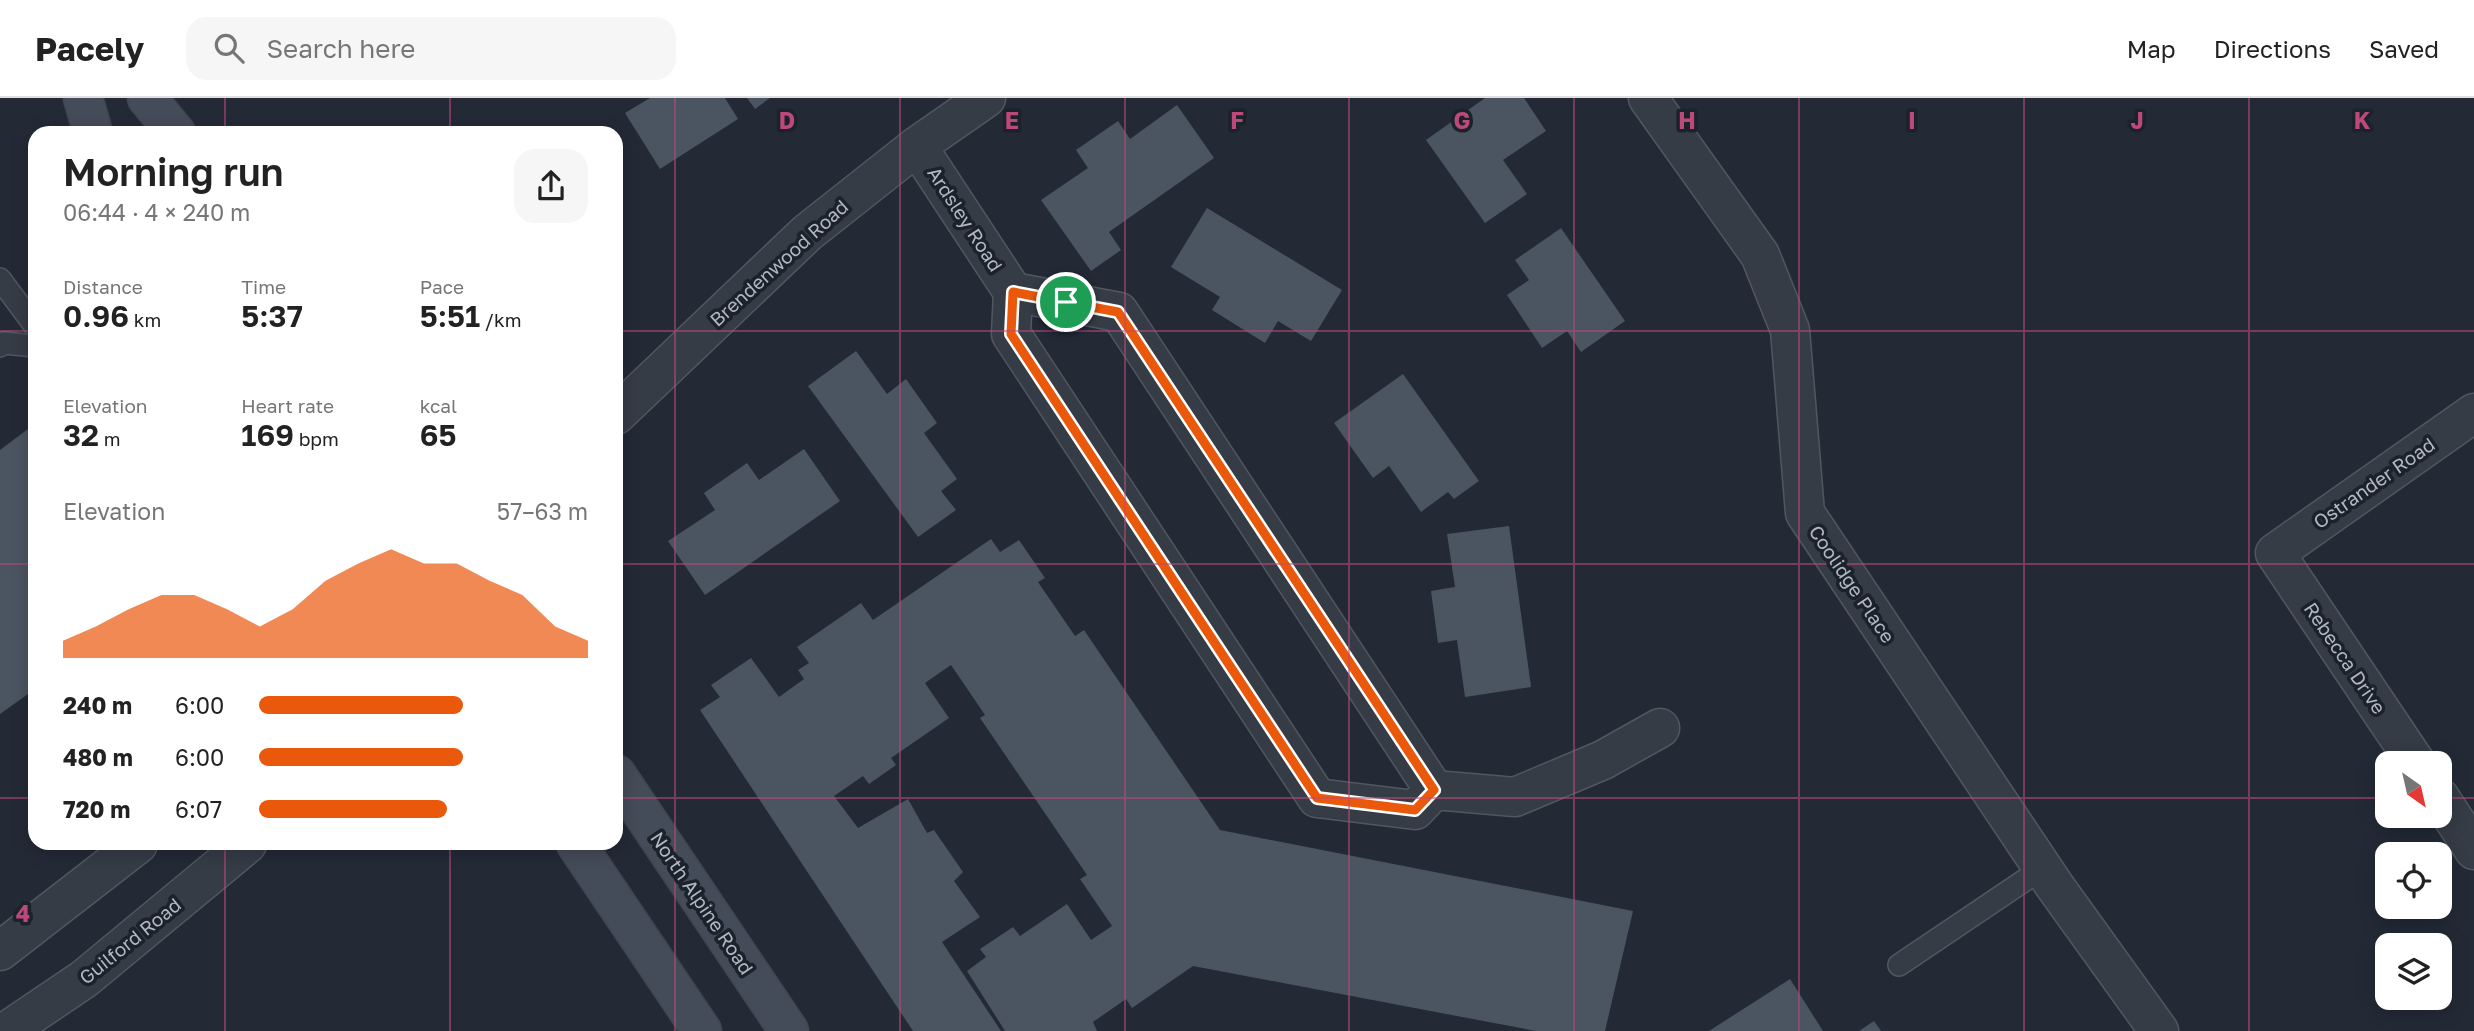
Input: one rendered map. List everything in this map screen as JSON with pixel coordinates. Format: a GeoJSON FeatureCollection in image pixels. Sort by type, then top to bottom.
{"type":"FeatureCollection","features":[{"type":"Feature","properties":{"kind":"main road"},"geometry":{"type":"LineString","coordinates":[[83,98],[91,126]]}},
{"type":"Feature","properties":{"kind":"main road"},"geometry":{"type":"LineString","coordinates":[[147,98],[170,126]]}},
{"type":"Feature","properties":{"kind":"main road","name":"North Alpine Road"},"geometry":{"type":"LineString","coordinates":[[623,784],[789,1031]]}},
{"type":"Feature","properties":{"kind":"main road"},"geometry":{"type":"LineString","coordinates":[[580,850],[702,1031]]}},
{"type":"Feature","properties":{"kind":"street","name":"Brendenwood Road"},"geometry":{"type":"LineString","coordinates":[[623,408],[807,233],[918,146],[986,98]]}},
{"type":"Feature","properties":{"kind":"street","name":"Coolidge Place"},"geometry":{"type":"LineString","coordinates":[[1648,98],[1760,255],[1790,330],[1805,513],[2043,868],[2159,1031]]}},
{"type":"Feature","properties":{"kind":"street","name":"Ardsley Road"},"geometry":{"type":"LineString","coordinates":[[918,146],[1013,292],[1011,334],[1317,798],[1415,810],[1434,790],[1118,312],[1013,292]]}},
{"type":"Feature","properties":{"kind":"street","name":"Ostrander Road"},"geometry":{"type":"LineString","coordinates":[[2275,553],[2474,413]]}},
{"type":"Feature","properties":{"kind":"street","name":"Rebecca Drive"},"geometry":{"type":"LineString","coordinates":[[2275,553],[2408,751]]}},
{"type":"Feature","properties":{"kind":"street"},"geometry":{"type":"LineString","coordinates":[[1434,790],[1515,797],[1603,760],[1660,728]]}},
{"type":"Feature","properties":{"kind":"street"},"geometry":{"type":"LineString","coordinates":[[2452,816],[2474,850]]}},
{"type":"Feature","properties":{"kind":"street"},"geometry":{"type":"LineString","coordinates":[[0,951],[130,850]]}},
{"type":"Feature","properties":{"kind":"street","name":"Guilford Road"},"geometry":{"type":"LineString","coordinates":[[7,1031],[84,979],[240,850]]}},
{"type":"Feature","properties":{"kind":"lane"},"geometry":{"type":"LineString","coordinates":[[0,279],[28,317]]}},
{"type":"Feature","properties":{"kind":"lane"},"geometry":{"type":"LineString","coordinates":[[0,346],[4,343],[28,345]]}},
{"type":"Feature","properties":{"kind":"lane"},"geometry":{"type":"LineString","coordinates":[[1899,965],[2043,868]]}},
{"type":"Feature","properties":{"kind":"building"},"geometry":{"type":"Polygon","coordinates":[[[650,98],[725,98],[738,119],[660,169],[625,113],[650,98]]]}},
{"type":"Feature","properties":{"kind":"building"},"geometry":{"type":"Polygon","coordinates":[[[747,98],[770,98],[755,109],[747,98]]]}},
{"type":"Feature","properties":{"kind":"building"},"geometry":{"type":"Polygon","coordinates":[[[1485,98],[1524,98],[1546,131],[1503,160],[1527,194],[1485,223],[1426,140],[1485,98]]]}},
{"type":"Feature","properties":{"kind":"building"},"geometry":{"type":"Polygon","coordinates":[[[1177,105],[1214,158],[1109,232],[1121,250],[1091,271],[1041,200],[1088,168],[1076,150],[1118,121],[1130,139],[1177,105]]]}},
{"type":"Feature","properties":{"kind":"building"},"geometry":{"type":"Polygon","coordinates":[[[1207,208],[1342,290],[1311,341],[1278,321],[1265,343],[1212,310],[1220,297],[1171,267],[1207,208]]]}},
{"type":"Feature","properties":{"kind":"building"},"geometry":{"type":"Polygon","coordinates":[[[1561,228],[1625,321],[1581,352],[1567,331],[1542,348],[1507,295],[1529,280],[1515,260],[1561,228]]]}},
{"type":"Feature","properties":{"kind":"building"},"geometry":{"type":"Polygon","coordinates":[[[856,351],[887,394],[906,379],[937,423],[924,433],[957,479],[941,491],[956,510],[918,537],[808,386],[856,351]]]}},
{"type":"Feature","properties":{"kind":"building"},"geometry":{"type":"Polygon","coordinates":[[[1403,374],[1479,481],[1454,499],[1448,492],[1421,512],[1389,466],[1373,478],[1334,423],[1403,374]]]}},
{"type":"Feature","properties":{"kind":"building"},"geometry":{"type":"Polygon","coordinates":[[[28,429],[28,694],[0,714],[0,450],[28,429]]]}},
{"type":"Feature","properties":{"kind":"building"},"geometry":{"type":"Polygon","coordinates":[[[804,449],[840,501],[705,595],[668,541],[715,510],[704,493],[747,463],[759,480],[804,449]]]}},
{"type":"Feature","properties":{"kind":"building"},"geometry":{"type":"Polygon","coordinates":[[[1509,526],[1531,687],[1465,697],[1457,640],[1438,643],[1431,591],[1455,587],[1447,534],[1509,526]]]}},
{"type":"Feature","properties":{"kind":"building"},"geometry":{"type":"Polygon","coordinates":[[[991,539],[1000,552],[1019,540],[1045,578],[1038,582],[1075,636],[1084,630],[1220,830],[1633,911],[1605,1031],[1536,1031],[1193,966],[1132,1008],[1126,999],[1093,1022],[1097,1031],[1005,1031],[967,971],[986,957],[980,949],[1013,927],[1020,936],[1067,904],[1091,940],[1112,926],[1080,879],[1087,875],[980,718],[985,715],[951,665],[925,683],[949,718],[891,758],[896,765],[869,784],[863,776],[834,796],[858,828],[908,799],[927,833],[934,830],[963,872],[954,881],[980,917],[942,942],[1001,1031],[913,1031],[700,710],[720,697],[711,685],[751,658],[779,697],[804,679],[798,670],[809,663],[797,647],[861,603],[873,620],[991,539]]]}},
{"type":"Feature","properties":{"kind":"building"},"geometry":{"type":"Polygon","coordinates":[[[1790,979],[1823,1031],[1709,1031],[1790,979]]]}},
{"type":"Feature","properties":{"kind":"building"},"geometry":{"type":"Polygon","coordinates":[[[1874,1021],[1881,1031],[1859,1031],[1874,1021]]]}},
{"type":"Feature","properties":{"kind":"route"},"geometry":{"type":"LineString","coordinates":[[1013,292],[1066,302],[1118,312],[1434,790],[1415,810],[1317,798],[1011,334],[1013,292]]}}]}
